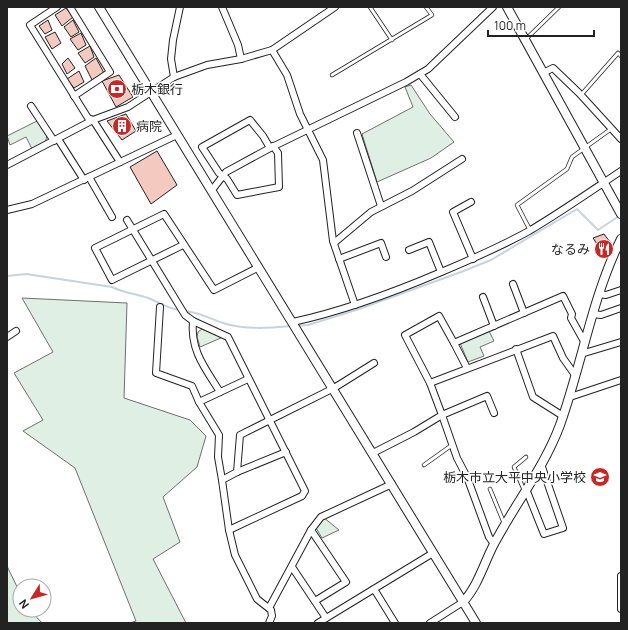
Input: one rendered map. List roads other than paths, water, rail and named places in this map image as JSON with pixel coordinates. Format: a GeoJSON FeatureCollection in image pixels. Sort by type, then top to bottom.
{"type":"FeatureCollection","features":[{"type":"Feature","properties":{"kind":"street"},"geometry":{"type":"LineString","coordinates":[[57,7],[30,26],[88,118],[93,120],[120,162]]}},
{"type":"Feature","properties":{"kind":"street"},"geometry":{"type":"LineString","coordinates":[[70,7],[110,72],[74,96]]}},
{"type":"Feature","properties":{"kind":"street"},"geometry":{"type":"LineString","coordinates":[[99,7],[334,388],[476,623]]}},
{"type":"Feature","properties":{"kind":"street"},"geometry":{"type":"LineString","coordinates":[[174,77],[171,59],[173,40],[180,7]]}},
{"type":"Feature","properties":{"kind":"street"},"geometry":{"type":"LineString","coordinates":[[222,7],[238,45],[241,59]]}},
{"type":"Feature","properties":{"kind":"street"},"geometry":{"type":"LineString","coordinates":[[7,165],[93,120],[128,106],[151,93],[174,77],[207,65],[241,59],[272,50],[335,7]]}},
{"type":"Feature","properties":{"kind":"street"},"geometry":{"type":"LineString","coordinates":[[212,190],[222,176],[272,147],[420,74],[493,7]]}},
{"type":"Feature","properties":{"kind":"street"},"geometry":{"type":"LineString","coordinates":[[509,8],[584,149],[621,214]]}},
{"type":"Feature","properties":{"kind":"street"},"geometry":{"type":"LineString","coordinates":[[272,50],[287,75],[308,130],[324,160],[334,244],[355,305]]}},
{"type":"Feature","properties":{"kind":"street"},"geometry":{"type":"LineString","coordinates":[[543,73],[553,68],[581,95],[610,129],[621,139]]}},
{"type":"Feature","properties":{"kind":"street"},"geometry":{"type":"LineString","coordinates":[[420,74],[455,117]]}},
{"type":"Feature","properties":{"kind":"street"},"geometry":{"type":"LineString","coordinates":[[31,106],[86,179],[112,217]]}},
{"type":"Feature","properties":{"kind":"street"},"geometry":{"type":"LineString","coordinates":[[250,120],[278,153],[279,187],[238,195],[227,179],[222,176],[202,147],[250,120]]}},
{"type":"Feature","properties":{"kind":"street"},"geometry":{"type":"LineString","coordinates":[[357,132],[381,206]]}},
{"type":"Feature","properties":{"kind":"street"},"geometry":{"type":"LineString","coordinates":[[7,210],[32,204],[177,135]]}},
{"type":"Feature","properties":{"kind":"street"},"geometry":{"type":"LineString","coordinates":[[334,244],[371,212],[412,191],[462,159]]}},
{"type":"Feature","properties":{"kind":"street"},"geometry":{"type":"LineString","coordinates":[[293,322],[326,315],[355,305],[473,259],[530,230],[621,171]]}},
{"type":"Feature","properties":{"kind":"street"},"geometry":{"type":"LineString","coordinates":[[471,202],[452,212],[473,259]]}},
{"type":"Feature","properties":{"kind":"street"},"geometry":{"type":"LineString","coordinates":[[183,245],[112,280],[95,248],[164,214],[183,245],[186,245],[214,290],[259,267]]}},
{"type":"Feature","properties":{"kind":"street"},"geometry":{"type":"LineString","coordinates":[[127,220],[185,315],[194,321],[228,337],[305,491],[304,494],[229,530]]}},
{"type":"Feature","properties":{"kind":"street"},"geometry":{"type":"LineString","coordinates":[[430,623],[463,602],[472,590],[494,544],[554,440],[570,397],[575,374],[599,294],[621,238]]}},
{"type":"Feature","properties":{"kind":"street"},"geometry":{"type":"LineString","coordinates":[[410,250],[430,242],[442,272]]}},
{"type":"Feature","properties":{"kind":"street"},"geometry":{"type":"LineString","coordinates":[[339,260],[381,243],[386,257]]}},
{"type":"Feature","properties":{"kind":"street"},"geometry":{"type":"LineString","coordinates":[[513,284],[524,313]]}},
{"type":"Feature","properties":{"kind":"street"},"geometry":{"type":"LineString","coordinates":[[599,294],[606,295],[621,290]]}},
{"type":"Feature","properties":{"kind":"street"},"geometry":{"type":"LineString","coordinates":[[454,343],[563,296],[572,314],[571,318],[585,343]]}},
{"type":"Feature","properties":{"kind":"street"},"geometry":{"type":"LineString","coordinates":[[483,297],[494,326]]}},
{"type":"Feature","properties":{"kind":"street"},"geometry":{"type":"LineString","coordinates":[[160,307],[156,373],[192,386],[219,435],[218,457],[234,555],[257,600],[270,608]]}},
{"type":"Feature","properties":{"kind":"street"},"geometry":{"type":"LineString","coordinates":[[593,314],[601,315],[621,308]]}},
{"type":"Feature","properties":{"kind":"street"},"geometry":{"type":"LineString","coordinates":[[467,368],[439,316],[405,335],[430,383],[452,445],[467,477],[489,537],[494,544]]}},
{"type":"Feature","properties":{"kind":"street"},"geometry":{"type":"LineString","coordinates":[[194,321],[192,332],[196,353],[220,392]]}},
{"type":"Feature","properties":{"kind":"street"},"geometry":{"type":"LineString","coordinates":[[7,337],[16,331]]}},
{"type":"Feature","properties":{"kind":"street"},"geometry":{"type":"LineString","coordinates":[[430,383],[553,336],[563,358],[575,374]]}},
{"type":"Feature","properties":{"kind":"street"},"geometry":{"type":"LineString","coordinates":[[581,354],[621,342]]}},
{"type":"Feature","properties":{"kind":"street"},"geometry":{"type":"LineString","coordinates":[[516,349],[534,397],[563,416]]}},
{"type":"Feature","properties":{"kind":"street"},"geometry":{"type":"LineString","coordinates":[[237,472],[240,435],[334,388],[374,363]]}},
{"type":"Feature","properties":{"kind":"street"},"geometry":{"type":"LineString","coordinates":[[200,402],[248,379]]}},
{"type":"Feature","properties":{"kind":"street"},"geometry":{"type":"LineString","coordinates":[[570,397],[621,380]]}},
{"type":"Feature","properties":{"kind":"street"},"geometry":{"type":"LineString","coordinates":[[373,453],[414,432],[442,415],[487,396],[494,413]]}},
{"type":"Feature","properties":{"kind":"street"},"geometry":{"type":"LineString","coordinates":[[222,480],[237,472],[286,452]]}},
{"type":"Feature","properties":{"kind":"street"},"geometry":{"type":"LineString","coordinates":[[525,491],[544,534],[563,528],[541,464]]}},
{"type":"Feature","properties":{"kind":"street"},"geometry":{"type":"LineString","coordinates":[[269,623],[272,616],[270,608],[311,530],[321,517],[392,484]]}},
{"type":"Feature","properties":{"kind":"street"},"geometry":{"type":"LineString","coordinates":[[311,530],[346,582],[315,601]]}},
{"type":"Feature","properties":{"kind":"street"},"geometry":{"type":"LineString","coordinates":[[318,623],[433,553]]}},
{"type":"Feature","properties":{"kind":"street"},"geometry":{"type":"LineString","coordinates":[[292,567],[326,618]]}},
{"type":"Feature","properties":{"kind":"street"},"geometry":{"type":"LineString","coordinates":[[621,576],[621,608]]}},
{"type":"Feature","properties":{"kind":"street"},"geometry":{"type":"LineString","coordinates":[[374,589],[395,623]]}},
{"type":"Feature","properties":{"kind":"lane"},"geometry":{"type":"LineString","coordinates":[[370,7],[392,40]]}},
{"type":"Feature","properties":{"kind":"lane"},"geometry":{"type":"LineString","coordinates":[[332,75],[432,15],[426,7]]}},
{"type":"Feature","properties":{"kind":"lane"},"geometry":{"type":"LineString","coordinates":[[525,40],[559,7]]}},
{"type":"Feature","properties":{"kind":"lane"},"geometry":{"type":"LineString","coordinates":[[581,95],[618,53],[621,56]]}},
{"type":"Feature","properties":{"kind":"lane"},"geometry":{"type":"LineString","coordinates":[[530,230],[517,205],[567,169],[572,157],[610,129]]}},
{"type":"Feature","properties":{"kind":"lane"},"geometry":{"type":"LineString","coordinates":[[424,465],[452,445]]}},
{"type":"Feature","properties":{"kind":"lane"},"geometry":{"type":"LineString","coordinates":[[525,491],[514,467],[526,457]]}},
{"type":"Feature","properties":{"kind":"lane"},"geometry":{"type":"LineString","coordinates":[[490,489],[505,525]]}},
{"type":"Feature","properties":{"kind":"waterway"},"geometry":{"type":"LineString","coordinates":[[296,326],[308,325],[359,309],[491,260],[577,209],[598,230],[619,216]]}},
{"type":"Feature","properties":{"kind":"waterway"},"geometry":{"type":"LineString","coordinates":[[7,276],[26,274],[112,287],[180,310]]}},
{"type":"Feature","properties":{"kind":"waterway"},"geometry":{"type":"LineString","coordinates":[[185,311],[240,327],[266,328],[292,326]]}},
{"type":"Feature","properties":{"kind":"place","name":"栃木銀行"},"geometry":{"type":"Point","coordinates":[117,89]}},
{"type":"Feature","properties":{"kind":"place","name":"病院"},"geometry":{"type":"Point","coordinates":[122,126]}},
{"type":"Feature","properties":{"kind":"place","name":"なるみ"},"geometry":{"type":"Point","coordinates":[604,249]}},
{"type":"Feature","properties":{"kind":"place","name":"栃木市立大平中央小学校"},"geometry":{"type":"Point","coordinates":[600,477]}}]}
